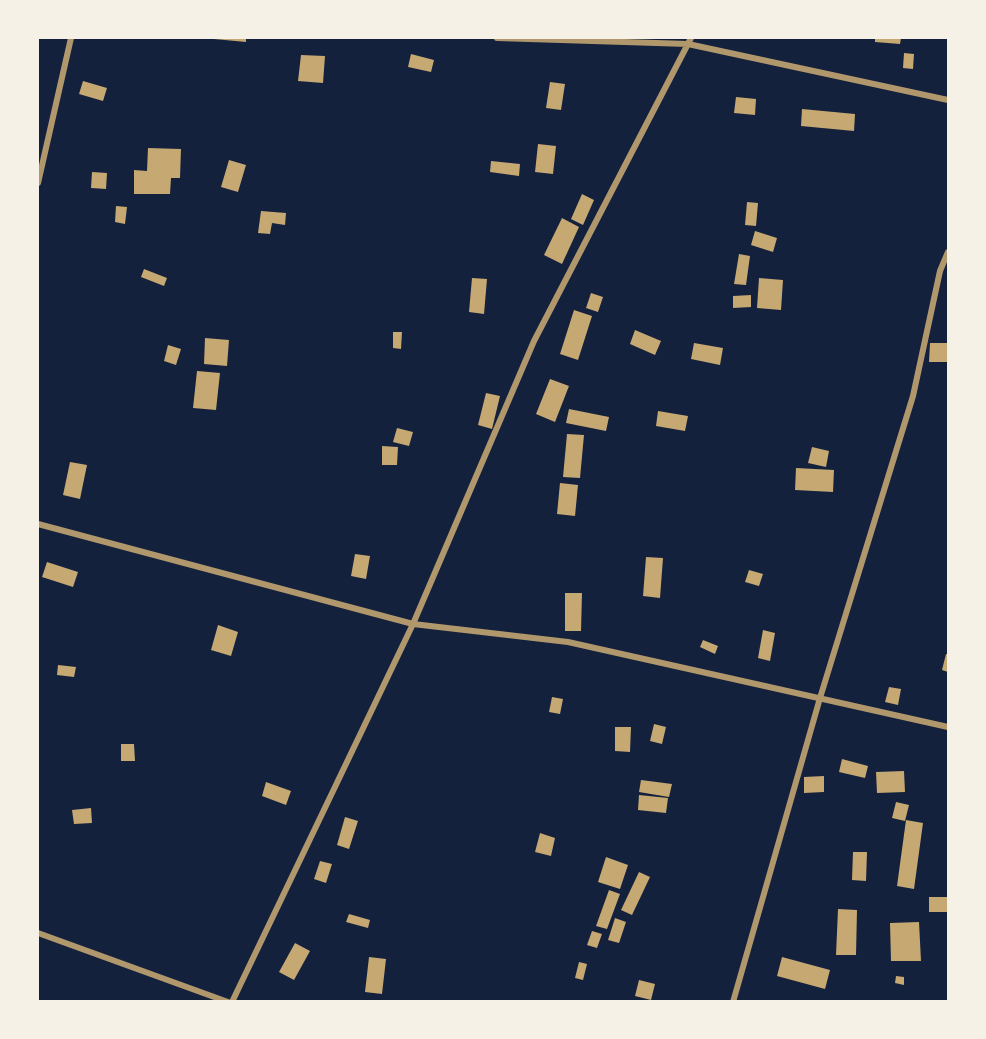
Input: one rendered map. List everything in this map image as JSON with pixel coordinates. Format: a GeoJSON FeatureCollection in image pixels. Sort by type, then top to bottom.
{"type":"FeatureCollection","features":[{"type":"Feature","properties":{"kind":"street"},"geometry":{"type":"LineString","coordinates":[[38,183],[71,38]]}},
{"type":"Feature","properties":{"kind":"street"},"geometry":{"type":"LineString","coordinates":[[497,38],[690,41],[948,100]]}},
{"type":"Feature","properties":{"kind":"street"},"geometry":{"type":"LineString","coordinates":[[38,933],[230,1002],[413,624],[534,341],[690,41]]}},
{"type":"Feature","properties":{"kind":"street"},"geometry":{"type":"LineString","coordinates":[[733,1002],[820,698],[913,396],[940,271],[948,252]]}},
{"type":"Feature","properties":{"kind":"street"},"geometry":{"type":"LineString","coordinates":[[38,524],[413,624],[568,642],[948,727]]}},
{"type":"Feature","properties":{"kind":"building"},"geometry":{"type":"Polygon","coordinates":[[[246,38],[246,42],[214,39],[246,38]]]}},
{"type":"Feature","properties":{"kind":"building"},"geometry":{"type":"Polygon","coordinates":[[[875,38],[901,38],[900,44],[875,42],[875,38]]]}},
{"type":"Feature","properties":{"kind":"building"},"geometry":{"type":"Polygon","coordinates":[[[904,53],[914,54],[913,69],[903,68],[904,53]]]}},
{"type":"Feature","properties":{"kind":"building"},"geometry":{"type":"Polygon","coordinates":[[[411,54],[434,60],[431,72],[408,67],[411,54]]]}},
{"type":"Feature","properties":{"kind":"building"},"geometry":{"type":"Polygon","coordinates":[[[301,55],[325,56],[323,83],[298,81],[301,55]]]}},
{"type":"Feature","properties":{"kind":"building"},"geometry":{"type":"Polygon","coordinates":[[[83,81],[107,88],[103,101],[79,94],[83,81]]]}},
{"type":"Feature","properties":{"kind":"building"},"geometry":{"type":"Polygon","coordinates":[[[550,82],[565,84],[561,110],[546,108],[550,82]]]}},
{"type":"Feature","properties":{"kind":"building"},"geometry":{"type":"Polygon","coordinates":[[[736,97],[756,99],[755,115],[734,113],[736,97]]]}},
{"type":"Feature","properties":{"kind":"building"},"geometry":{"type":"Polygon","coordinates":[[[802,109],[855,114],[854,131],[801,126],[802,109]]]}},
{"type":"Feature","properties":{"kind":"building"},"geometry":{"type":"Polygon","coordinates":[[[538,144],[556,146],[553,174],[535,172],[538,144]]]}},
{"type":"Feature","properties":{"kind":"building"},"geometry":{"type":"Polygon","coordinates":[[[148,148],[181,149],[180,178],[171,178],[170,194],[134,194],[134,170],[147,171],[148,148]]]}},
{"type":"Feature","properties":{"kind":"building"},"geometry":{"type":"Polygon","coordinates":[[[229,160],[246,165],[238,192],[221,187],[229,160]]]}},
{"type":"Feature","properties":{"kind":"building"},"geometry":{"type":"Polygon","coordinates":[[[491,161],[520,164],[519,176],[490,172],[491,161]]]}},
{"type":"Feature","properties":{"kind":"building"},"geometry":{"type":"Polygon","coordinates":[[[92,172],[107,173],[106,189],[91,188],[92,172]]]}},
{"type":"Feature","properties":{"kind":"building"},"geometry":{"type":"Polygon","coordinates":[[[582,194],[594,200],[583,225],[571,219],[582,194]]]}},
{"type":"Feature","properties":{"kind":"building"},"geometry":{"type":"Polygon","coordinates":[[[747,202],[758,203],[756,226],[745,225],[747,202]]]}},
{"type":"Feature","properties":{"kind":"building"},"geometry":{"type":"Polygon","coordinates":[[[116,206],[127,207],[125,224],[115,222],[116,206]]]}},
{"type":"Feature","properties":{"kind":"building"},"geometry":{"type":"Polygon","coordinates":[[[261,211],[286,213],[285,225],[272,223],[270,234],[258,233],[261,211]]]}},
{"type":"Feature","properties":{"kind":"building"},"geometry":{"type":"Polygon","coordinates":[[[562,218],[579,227],[562,264],[544,255],[562,218]]]}},
{"type":"Feature","properties":{"kind":"building"},"geometry":{"type":"Polygon","coordinates":[[[755,231],[777,238],[773,252],[751,245],[755,231]]]}},
{"type":"Feature","properties":{"kind":"building"},"geometry":{"type":"Polygon","coordinates":[[[739,254],[750,256],[746,285],[734,284],[739,254]]]}},
{"type":"Feature","properties":{"kind":"building"},"geometry":{"type":"Polygon","coordinates":[[[144,269],[167,278],[164,286],[141,277],[144,269]]]}},
{"type":"Feature","properties":{"kind":"building"},"geometry":{"type":"Polygon","coordinates":[[[472,278],[487,279],[484,314],[469,312],[472,278]]]}},
{"type":"Feature","properties":{"kind":"building"},"geometry":{"type":"Polygon","coordinates":[[[759,278],[783,280],[781,310],[757,308],[759,278]]]}},
{"type":"Feature","properties":{"kind":"building"},"geometry":{"type":"Polygon","coordinates":[[[591,293],[603,297],[598,312],[586,308],[591,293]]]}},
{"type":"Feature","properties":{"kind":"building"},"geometry":{"type":"Polygon","coordinates":[[[751,295],[751,307],[733,308],[733,296],[751,295]]]}},
{"type":"Feature","properties":{"kind":"building"},"geometry":{"type":"Polygon","coordinates":[[[574,310],[592,316],[578,360],[560,354],[574,310]]]}},
{"type":"Feature","properties":{"kind":"building"},"geometry":{"type":"Polygon","coordinates":[[[635,330],[661,341],[655,355],[630,344],[635,330]]]}},
{"type":"Feature","properties":{"kind":"building"},"geometry":{"type":"Polygon","coordinates":[[[393,332],[402,332],[401,349],[393,348],[393,332]]]}},
{"type":"Feature","properties":{"kind":"building"},"geometry":{"type":"Polygon","coordinates":[[[205,338],[229,340],[227,366],[204,364],[205,338]]]}},
{"type":"Feature","properties":{"kind":"building"},"geometry":{"type":"Polygon","coordinates":[[[694,343],[723,348],[720,365],[691,359],[694,343]]]}},
{"type":"Feature","properties":{"kind":"building"},"geometry":{"type":"Polygon","coordinates":[[[930,343],[948,343],[948,362],[929,362],[930,343]]]}},
{"type":"Feature","properties":{"kind":"building"},"geometry":{"type":"Polygon","coordinates":[[[168,345],[181,349],[176,365],[164,361],[168,345]]]}},
{"type":"Feature","properties":{"kind":"building"},"geometry":{"type":"Polygon","coordinates":[[[197,371],[220,373],[216,410],[193,408],[197,371]]]}},
{"type":"Feature","properties":{"kind":"building"},"geometry":{"type":"Polygon","coordinates":[[[550,379],[569,386],[555,422],[536,414],[550,379]]]}},
{"type":"Feature","properties":{"kind":"building"},"geometry":{"type":"Polygon","coordinates":[[[486,393],[500,396],[492,429],[478,425],[486,393]]]}},
{"type":"Feature","properties":{"kind":"building"},"geometry":{"type":"Polygon","coordinates":[[[569,409],[609,417],[606,431],[566,423],[569,409]]]}},
{"type":"Feature","properties":{"kind":"building"},"geometry":{"type":"Polygon","coordinates":[[[658,411],[688,416],[685,431],[656,426],[658,411]]]}},
{"type":"Feature","properties":{"kind":"building"},"geometry":{"type":"Polygon","coordinates":[[[397,428],[413,432],[409,446],[393,442],[397,428]]]}},
{"type":"Feature","properties":{"kind":"building"},"geometry":{"type":"Polygon","coordinates":[[[567,434],[584,435],[580,478],[563,477],[567,434]]]}},
{"type":"Feature","properties":{"kind":"building"},"geometry":{"type":"Polygon","coordinates":[[[382,446],[398,447],[397,465],[382,465],[382,446]]]}},
{"type":"Feature","properties":{"kind":"building"},"geometry":{"type":"Polygon","coordinates":[[[812,447],[829,451],[826,467],[808,463],[812,447]]]}},
{"type":"Feature","properties":{"kind":"building"},"geometry":{"type":"Polygon","coordinates":[[[70,462],[87,465],[80,499],[63,495],[70,462]]]}},
{"type":"Feature","properties":{"kind":"building"},"geometry":{"type":"Polygon","coordinates":[[[796,468],[834,470],[833,492],[795,490],[796,468]]]}},
{"type":"Feature","properties":{"kind":"building"},"geometry":{"type":"Polygon","coordinates":[[[560,483],[578,485],[575,516],[557,514],[560,483]]]}},
{"type":"Feature","properties":{"kind":"building"},"geometry":{"type":"Polygon","coordinates":[[[355,554],[370,556],[366,579],[351,576],[355,554]]]}},
{"type":"Feature","properties":{"kind":"building"},"geometry":{"type":"Polygon","coordinates":[[[646,557],[663,558],[660,598],[643,596],[646,557]]]}},
{"type":"Feature","properties":{"kind":"building"},"geometry":{"type":"Polygon","coordinates":[[[47,562],[78,572],[73,587],[42,577],[47,562]]]}},
{"type":"Feature","properties":{"kind":"building"},"geometry":{"type":"Polygon","coordinates":[[[749,570],[763,574],[759,586],[745,582],[749,570]]]}},
{"type":"Feature","properties":{"kind":"building"},"geometry":{"type":"Polygon","coordinates":[[[565,593],[582,593],[581,631],[565,631],[565,593]]]}},
{"type":"Feature","properties":{"kind":"building"},"geometry":{"type":"Polygon","coordinates":[[[218,625],[238,632],[231,656],[211,650],[218,625]]]}},
{"type":"Feature","properties":{"kind":"building"},"geometry":{"type":"Polygon","coordinates":[[[763,630],[775,633],[770,661],[758,658],[763,630]]]}},
{"type":"Feature","properties":{"kind":"building"},"geometry":{"type":"Polygon","coordinates":[[[703,640],[718,646],[715,654],[700,647],[703,640]]]}},
{"type":"Feature","properties":{"kind":"building"},"geometry":{"type":"Polygon","coordinates":[[[946,654],[948,654],[948,672],[942,670],[946,654]]]}},
{"type":"Feature","properties":{"kind":"building"},"geometry":{"type":"Polygon","coordinates":[[[58,665],[76,667],[74,677],[57,675],[58,665]]]}},
{"type":"Feature","properties":{"kind":"building"},"geometry":{"type":"Polygon","coordinates":[[[889,687],[901,689],[898,705],[885,702],[889,687]]]}},
{"type":"Feature","properties":{"kind":"building"},"geometry":{"type":"Polygon","coordinates":[[[552,697],[563,699],[560,714],[549,712],[552,697]]]}},
{"type":"Feature","properties":{"kind":"building"},"geometry":{"type":"Polygon","coordinates":[[[654,724],[666,727],[662,744],[650,741],[654,724]]]}},
{"type":"Feature","properties":{"kind":"building"},"geometry":{"type":"Polygon","coordinates":[[[615,727],[631,727],[630,752],[615,751],[615,727]]]}},
{"type":"Feature","properties":{"kind":"building"},"geometry":{"type":"Polygon","coordinates":[[[121,744],[134,744],[135,761],[121,761],[121,744]]]}},
{"type":"Feature","properties":{"kind":"building"},"geometry":{"type":"Polygon","coordinates":[[[842,759],[868,766],[865,778],[839,772],[842,759]]]}},
{"type":"Feature","properties":{"kind":"building"},"geometry":{"type":"Polygon","coordinates":[[[904,771],[905,792],[877,793],[876,772],[904,771]]]}},
{"type":"Feature","properties":{"kind":"building"},"geometry":{"type":"Polygon","coordinates":[[[824,776],[824,792],[804,793],[804,777],[824,776]]]}},
{"type":"Feature","properties":{"kind":"building"},"geometry":{"type":"Polygon","coordinates":[[[641,780],[672,784],[669,797],[639,792],[641,780]]]}},
{"type":"Feature","properties":{"kind":"building"},"geometry":{"type":"Polygon","coordinates":[[[266,782],[291,791],[286,805],[262,796],[266,782]]]}},
{"type":"Feature","properties":{"kind":"building"},"geometry":{"type":"Polygon","coordinates":[[[639,795],[668,798],[666,813],[638,810],[639,795]]]}},
{"type":"Feature","properties":{"kind":"building"},"geometry":{"type":"Polygon","coordinates":[[[896,802],[909,805],[905,821],[892,818],[896,802]]]}},
{"type":"Feature","properties":{"kind":"building"},"geometry":{"type":"Polygon","coordinates":[[[91,808],[92,823],[74,824],[72,810],[91,808]]]}},
{"type":"Feature","properties":{"kind":"building"},"geometry":{"type":"Polygon","coordinates":[[[345,817],[358,821],[349,849],[337,845],[345,817]]]}},
{"type":"Feature","properties":{"kind":"building"},"geometry":{"type":"Polygon","coordinates":[[[906,820],[923,823],[914,889],[897,886],[906,820]]]}},
{"type":"Feature","properties":{"kind":"building"},"geometry":{"type":"Polygon","coordinates":[[[540,833],[555,838],[551,856],[535,852],[540,833]]]}},
{"type":"Feature","properties":{"kind":"building"},"geometry":{"type":"Polygon","coordinates":[[[853,852],[867,852],[866,881],[852,880],[853,852]]]}},
{"type":"Feature","properties":{"kind":"building"},"geometry":{"type":"Polygon","coordinates":[[[606,857],[628,865],[620,889],[598,882],[606,857]]]}},
{"type":"Feature","properties":{"kind":"building"},"geometry":{"type":"Polygon","coordinates":[[[320,861],[332,864],[326,883],[314,879],[320,861]]]}},
{"type":"Feature","properties":{"kind":"building"},"geometry":{"type":"Polygon","coordinates":[[[639,872],[650,877],[632,915],[621,910],[639,872]]]}},
{"type":"Feature","properties":{"kind":"building"},"geometry":{"type":"Polygon","coordinates":[[[609,890],[620,894],[607,929],[596,926],[609,890]]]}},
{"type":"Feature","properties":{"kind":"building"},"geometry":{"type":"Polygon","coordinates":[[[929,897],[948,897],[948,912],[929,912],[929,897]]]}},
{"type":"Feature","properties":{"kind":"building"},"geometry":{"type":"Polygon","coordinates":[[[838,909],[857,910],[856,955],[836,955],[838,909]]]}},
{"type":"Feature","properties":{"kind":"building"},"geometry":{"type":"Polygon","coordinates":[[[349,914],[370,920],[368,928],[346,922],[349,914]]]}},
{"type":"Feature","properties":{"kind":"building"},"geometry":{"type":"Polygon","coordinates":[[[615,918],[626,922],[619,943],[608,940],[615,918]]]}},
{"type":"Feature","properties":{"kind":"building"},"geometry":{"type":"Polygon","coordinates":[[[919,922],[921,961],[891,961],[890,923],[919,922]]]}},
{"type":"Feature","properties":{"kind":"building"},"geometry":{"type":"Polygon","coordinates":[[[592,931],[602,934],[597,948],[587,945],[592,931]]]}},
{"type":"Feature","properties":{"kind":"building"},"geometry":{"type":"Polygon","coordinates":[[[295,943],[310,951],[294,980],[279,972],[295,943]]]}},
{"type":"Feature","properties":{"kind":"building"},"geometry":{"type":"Polygon","coordinates":[[[369,957],[386,959],[382,994],[365,992],[369,957]]]}},
{"type":"Feature","properties":{"kind":"building"},"geometry":{"type":"Polygon","coordinates":[[[782,957],[830,970],[825,989],[777,976],[782,957]]]}},
{"type":"Feature","properties":{"kind":"building"},"geometry":{"type":"Polygon","coordinates":[[[579,962],[587,964],[583,980],[575,978],[579,962]]]}},
{"type":"Feature","properties":{"kind":"building"},"geometry":{"type":"Polygon","coordinates":[[[896,976],[904,977],[904,985],[895,983],[896,976]]]}},
{"type":"Feature","properties":{"kind":"building"},"geometry":{"type":"Polygon","coordinates":[[[639,980],[655,984],[651,1000],[635,996],[639,980]]]}}]}
